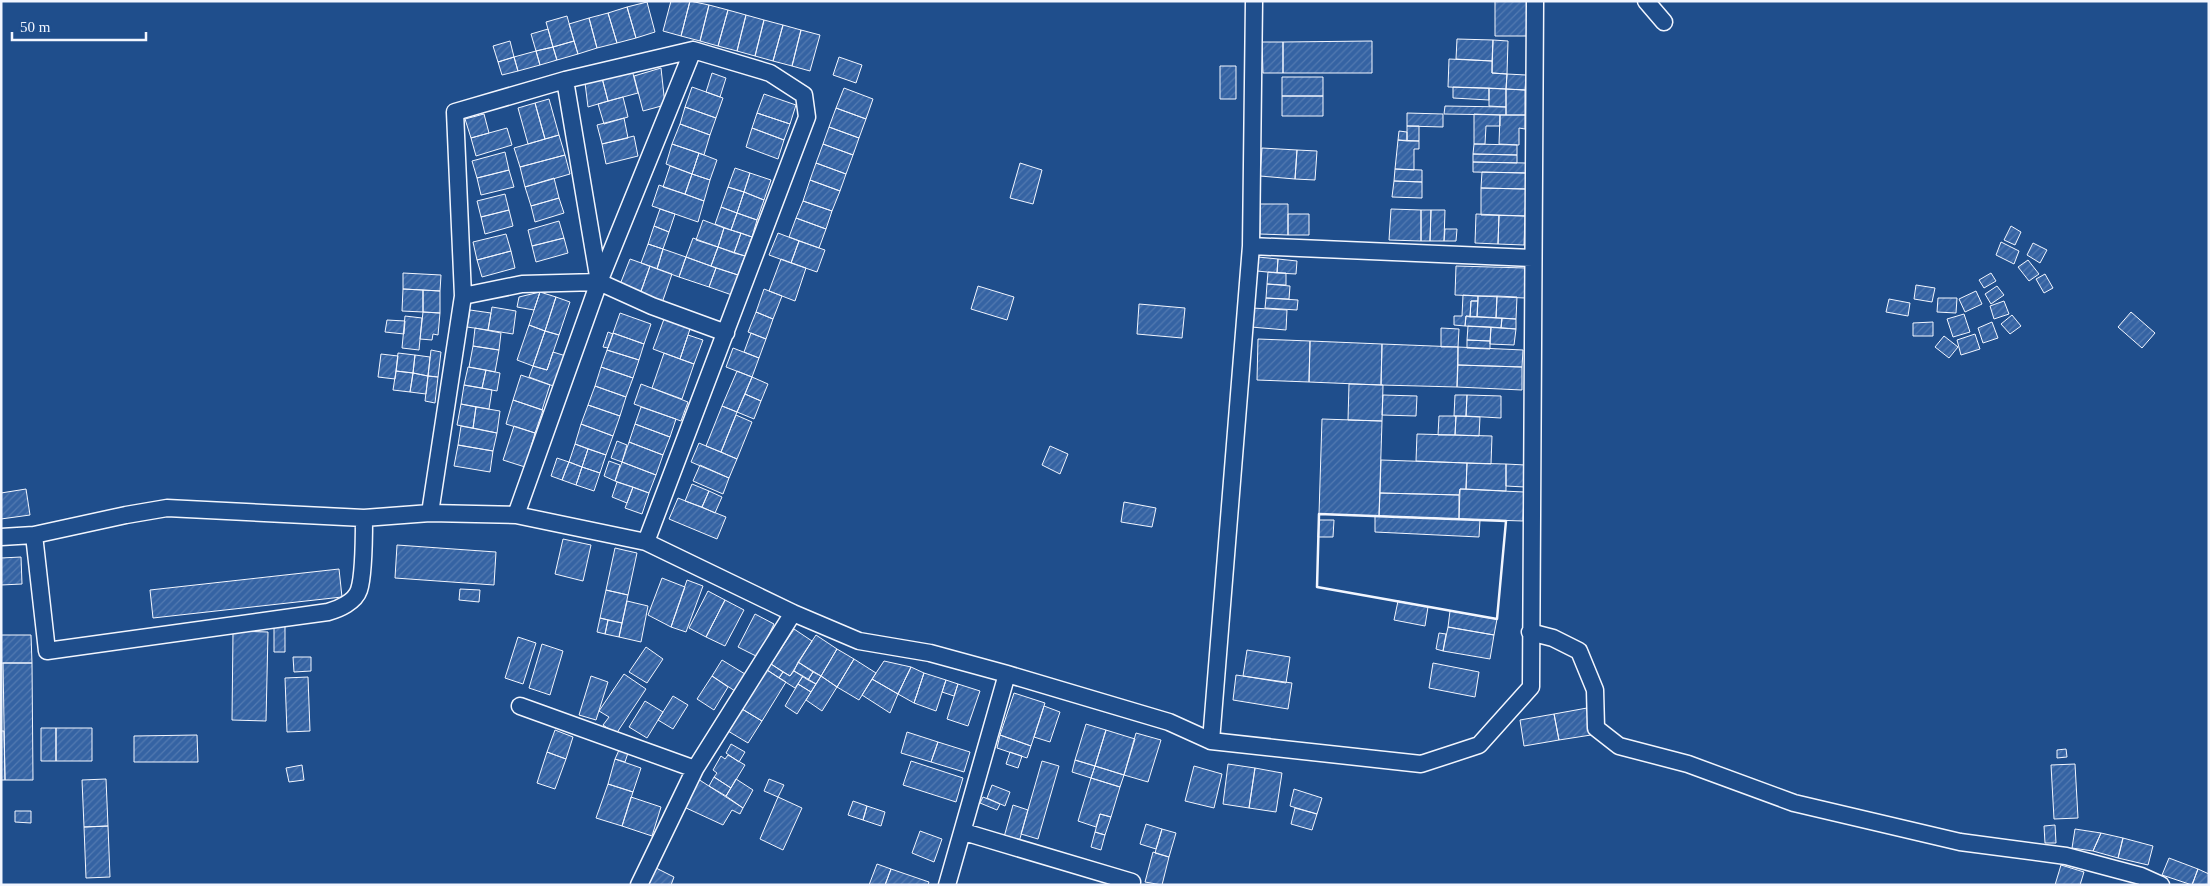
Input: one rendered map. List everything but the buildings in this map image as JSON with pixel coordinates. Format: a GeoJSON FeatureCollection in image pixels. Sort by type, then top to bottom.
{"type":"FeatureCollection","features":[{"type":"Feature","properties":{"kind":"street"},"geometry":{"type":"LineString","coordinates":[[1211,741],[1252,246],[1254,1]]}},
{"type":"Feature","properties":{"kind":"street"},"geometry":{"type":"LineString","coordinates":[[1,537],[34,535],[167,508],[364,518],[430,513],[516,515],[646,542],[793,614],[859,641],[930,654],[1007,674],[1169,722],[1211,741],[1421,764],[1479,745],[1531,688],[1532,258],[1535,1]]}},
{"type":"Feature","properties":{"kind":"street"},"geometry":{"type":"LineString","coordinates":[[1646,1],[1664,22]]}},
{"type":"Feature","properties":{"kind":"street"},"geometry":{"type":"LineString","coordinates":[[516,515],[599,282],[693,50]]}},
{"type":"Feature","properties":{"kind":"street"},"geometry":{"type":"LineString","coordinates":[[430,513],[463,296],[455,112],[565,80],[693,50],[770,73],[804,95],[807,117],[646,542]]}},
{"type":"Feature","properties":{"kind":"street"},"geometry":{"type":"LineString","coordinates":[[565,80],[599,282]]}},
{"type":"Feature","properties":{"kind":"street"},"geometry":{"type":"LineString","coordinates":[[1252,246],[1532,258]]}},
{"type":"Feature","properties":{"kind":"street"},"geometry":{"type":"LineString","coordinates":[[463,296],[522,284],[599,282],[652,306],[726,334]]}},
{"type":"Feature","properties":{"kind":"street"},"geometry":{"type":"LineString","coordinates":[[34,535],[47,652],[328,612],[343,607],[359,591],[364,518]]}},
{"type":"Feature","properties":{"kind":"street"},"geometry":{"type":"LineString","coordinates":[[638,885],[695,769],[793,614]]}},
{"type":"Feature","properties":{"kind":"street"},"geometry":{"type":"LineString","coordinates":[[1530,632],[1553,638],[1579,651],[1595,690],[1596,728],[1619,746],[1688,764],[1794,803],[1960,842],[2066,856],[2139,880],[2161,885]]}},
{"type":"Feature","properties":{"kind":"street"},"geometry":{"type":"LineString","coordinates":[[948,885],[1007,674]]}},
{"type":"Feature","properties":{"kind":"street"},"geometry":{"type":"LineString","coordinates":[[520,706],[695,769]]}},
{"type":"Feature","properties":{"kind":"street"},"geometry":{"type":"LineString","coordinates":[[964,832],[1132,882]]}},
{"type":"Feature","properties":{"kind":"wall"},"geometry":{"type":"LineString","coordinates":[[1319,514],[1506,521],[1497,619],[1317,587],[1319,514]]}}]}
